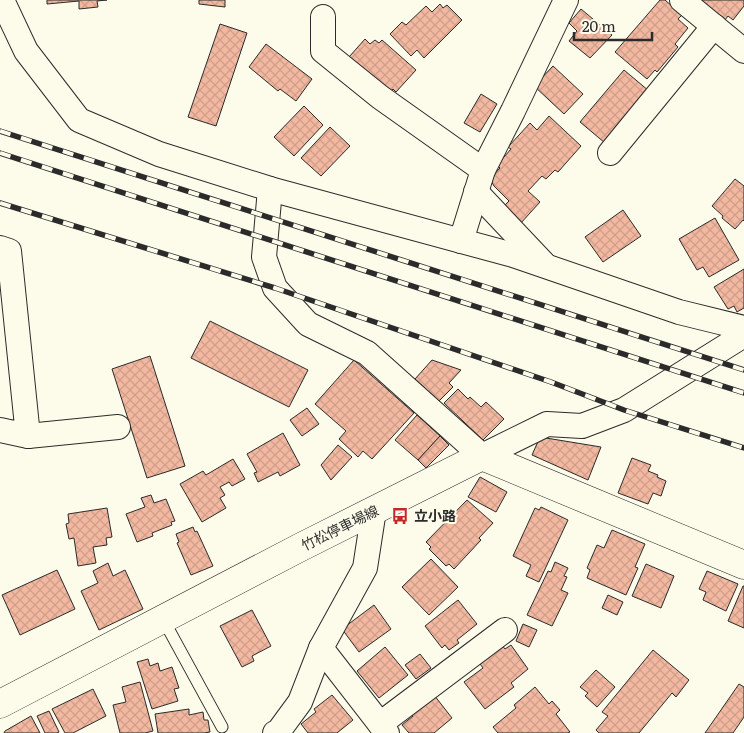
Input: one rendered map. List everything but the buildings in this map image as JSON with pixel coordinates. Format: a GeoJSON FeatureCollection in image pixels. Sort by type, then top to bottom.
{"type":"FeatureCollection","features":[{"type":"Feature","properties":{"kind":"main road","name":"竹松停車場線"},"geometry":{"type":"LineString","coordinates":[[0,704],[482,456]]}},
{"type":"Feature","properties":{"kind":"main road"},"geometry":{"type":"LineString","coordinates":[[482,456],[744,565]]}},
{"type":"Feature","properties":{"kind":"street"},"geometry":{"type":"LineString","coordinates":[[2,0],[26,51],[79,120],[159,154],[270,189],[513,255],[680,312],[744,328]]}},
{"type":"Feature","properties":{"kind":"street"},"geometry":{"type":"LineString","coordinates":[[461,241],[483,170],[566,0]]}},
{"type":"Feature","properties":{"kind":"street"},"geometry":{"type":"LineString","coordinates":[[682,0],[744,51]]}},
{"type":"Feature","properties":{"kind":"street"},"geometry":{"type":"LineString","coordinates":[[323,17],[323,51],[380,96],[483,170]]}},
{"type":"Feature","properties":{"kind":"street"},"geometry":{"type":"LineString","coordinates":[[610,153],[714,26]]}},
{"type":"Feature","properties":{"kind":"street"},"geometry":{"type":"LineString","coordinates":[[270,189],[264,257],[275,288],[308,324],[367,353],[482,456],[547,424],[582,426],[624,410],[744,335]]}},
{"type":"Feature","properties":{"kind":"street"},"geometry":{"type":"LineString","coordinates":[[476,192],[547,267]]}},
{"type":"Feature","properties":{"kind":"street"},"geometry":{"type":"LineString","coordinates":[[0,248],[9,251],[28,436]]}},
{"type":"Feature","properties":{"kind":"street"},"geometry":{"type":"LineString","coordinates":[[0,430],[28,436],[118,427]]}},
{"type":"Feature","properties":{"kind":"street"},"geometry":{"type":"LineString","coordinates":[[275,733],[278,732],[300,702],[321,648],[365,568],[374,510]]}},
{"type":"Feature","properties":{"kind":"street"},"geometry":{"type":"LineString","coordinates":[[321,648],[384,729],[505,630]]}},
{"type":"Feature","properties":{"kind":"lane"},"geometry":{"type":"LineString","coordinates":[[164,618],[222,727]]}},
{"type":"Feature","properties":{"kind":"railway"},"geometry":{"type":"LineString","coordinates":[[0,131],[744,370]]}},
{"type":"Feature","properties":{"kind":"railway"},"geometry":{"type":"LineString","coordinates":[[0,153],[744,393]]}},
{"type":"Feature","properties":{"kind":"railway"},"geometry":{"type":"LineString","coordinates":[[0,203],[275,288],[551,382],[624,410],[744,448]]}},
{"type":"Feature","properties":{"kind":"place","name":"立小路"},"geometry":{"type":"Point","coordinates":[400,516]}}]}
